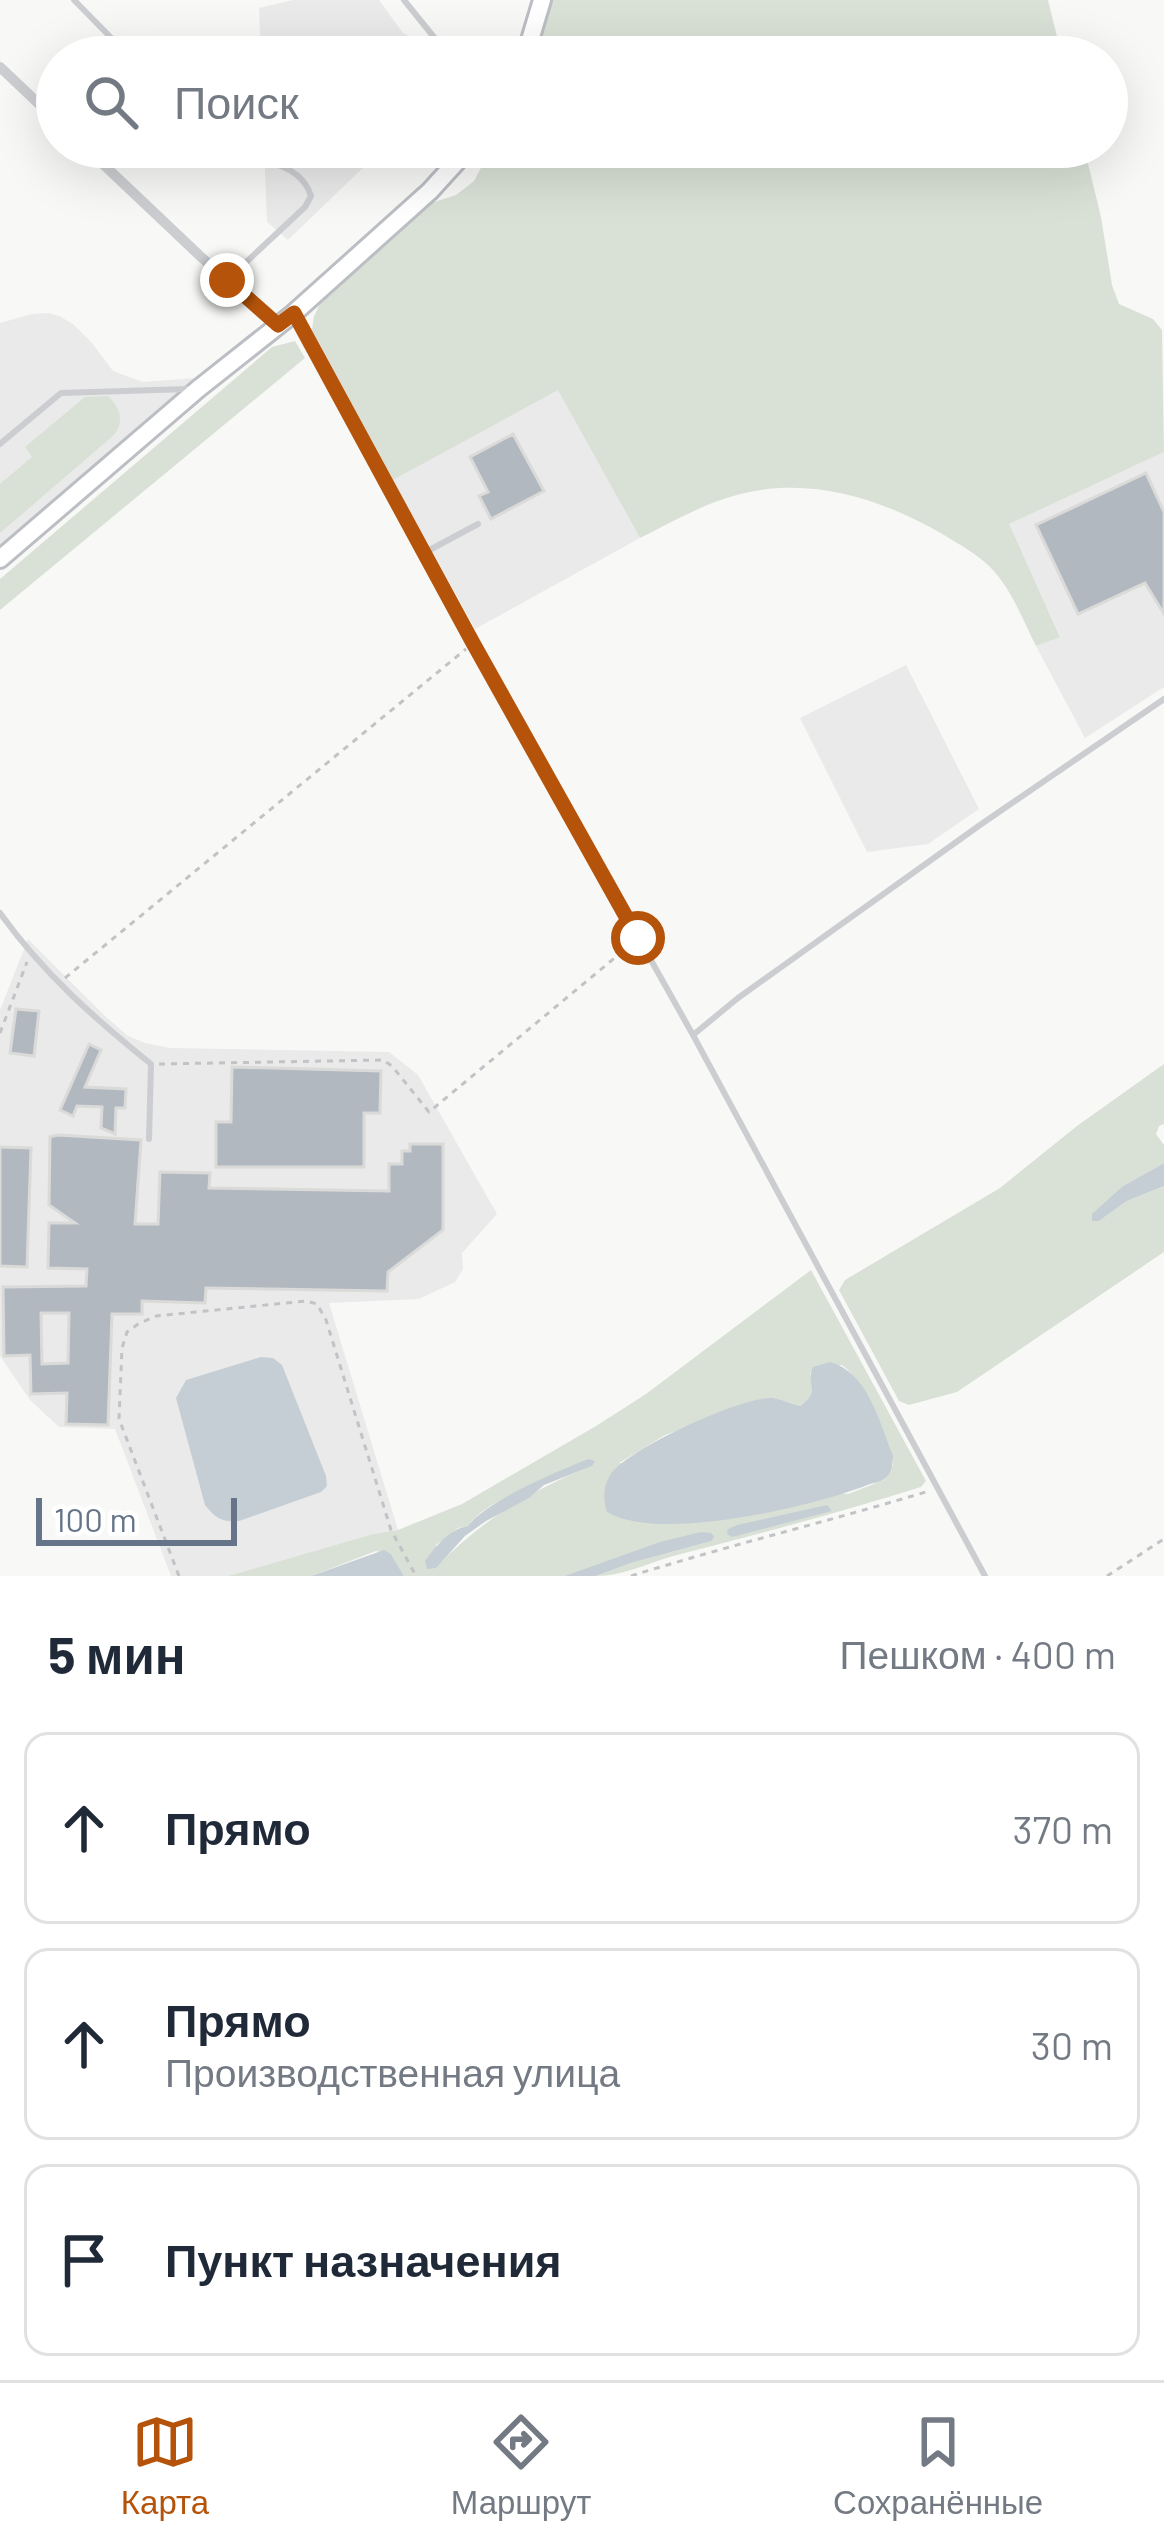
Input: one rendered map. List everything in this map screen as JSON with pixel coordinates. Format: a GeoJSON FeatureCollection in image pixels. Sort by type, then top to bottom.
{"type":"FeatureCollection","features":[{"type":"Feature","properties":{"kind":"main road"},"geometry":{"type":"LineString","coordinates":[[531,36],[542,0]]}},
{"type":"Feature","properties":{"kind":"main road"},"geometry":{"type":"LineString","coordinates":[[0,559],[294,313],[451,168]]}},
{"type":"Feature","properties":{"kind":"street"},"geometry":{"type":"LineString","coordinates":[[0,67],[36,101]]}},
{"type":"Feature","properties":{"kind":"street"},"geometry":{"type":"LineString","coordinates":[[107,168],[278,325]]}},
{"type":"Feature","properties":{"kind":"lane"},"geometry":{"type":"LineString","coordinates":[[74,0],[109,36]]}},
{"type":"Feature","properties":{"kind":"lane"},"geometry":{"type":"LineString","coordinates":[[404,0],[433,36]]}},
{"type":"Feature","properties":{"kind":"lane"},"geometry":{"type":"LineString","coordinates":[[227,280],[311,196],[302,178],[286,168]]}},
{"type":"Feature","properties":{"kind":"lane"},"geometry":{"type":"LineString","coordinates":[[294,313],[985,1576]]}},
{"type":"Feature","properties":{"kind":"lane"},"geometry":{"type":"LineString","coordinates":[[0,444],[61,393],[198,389]]}},
{"type":"Feature","properties":{"kind":"lane"},"geometry":{"type":"LineString","coordinates":[[424,554],[478,524]]}},
{"type":"Feature","properties":{"kind":"lane"},"geometry":{"type":"LineString","coordinates":[[693,1035],[737,998],[1164,699]]}},
{"type":"Feature","properties":{"kind":"lane"},"geometry":{"type":"LineString","coordinates":[[0,913],[30,954],[96,1019],[151,1064],[149,1139]]}},
{"type":"Feature","properties":{"kind":"path"},"geometry":{"type":"LineString","coordinates":[[59,983],[473,643]]}},
{"type":"Feature","properties":{"kind":"path"},"geometry":{"type":"LineString","coordinates":[[151,1064],[383,1060],[429,1112],[638,938]]}},
{"type":"Feature","properties":{"kind":"path"},"geometry":{"type":"LineString","coordinates":[[0,1033],[30,954]]}},
{"type":"Feature","properties":{"kind":"path"},"geometry":{"type":"LineString","coordinates":[[179,1576],[119,1419],[127,1332],[156,1316],[306,1301],[317,1304],[326,1320],[391,1530],[416,1576]]}},
{"type":"Feature","properties":{"kind":"path"},"geometry":{"type":"LineString","coordinates":[[631,1576],[938,1488]]}},
{"type":"Feature","properties":{"kind":"path"},"geometry":{"type":"LineString","coordinates":[[1107,1576],[1164,1539]]}},
{"type":"Feature","properties":{"kind":"shaded area"},"geometry":{"type":"Polygon","coordinates":[[[293,0],[379,0],[409,36],[260,36],[259,8],[293,0]]]}},
{"type":"Feature","properties":{"kind":"shaded area"},"geometry":{"type":"Polygon","coordinates":[[[551,0],[1048,0],[1057,36],[541,36],[551,0]]]}},
{"type":"Feature","properties":{"kind":"shaded area"},"geometry":{"type":"Polygon","coordinates":[[[265,168],[363,168],[288,240],[267,222],[265,168]]]}},
{"type":"Feature","properties":{"kind":"shaded area"},"geometry":{"type":"Polygon","coordinates":[[[481,168],[1089,168],[1119,304],[1153,319],[1162,330],[1164,452],[1009,524],[1060,637],[1036,646],[990,567],[917,521],[862,498],[804,488],[745,493],[705,506],[640,538],[558,390],[393,480],[312,330],[314,316],[320,304],[431,203],[456,195],[474,181],[481,168]]]}},
{"type":"Feature","properties":{"kind":"shaded area"},"geometry":{"type":"Polygon","coordinates":[[[48,313],[73,324],[113,371],[143,382],[196,378],[0,548],[0,323],[48,313]]]}},
{"type":"Feature","properties":{"kind":"shaded area"},"geometry":{"type":"Polygon","coordinates":[[[295,341],[305,358],[0,610],[0,579],[272,347],[295,341]]]}},
{"type":"Feature","properties":{"kind":"shaded area"},"geometry":{"type":"Polygon","coordinates":[[[558,389],[640,538],[475,629],[393,480],[558,389]]]}},
{"type":"Feature","properties":{"kind":"shaded area"},"geometry":{"type":"Polygon","coordinates":[[[108,396],[120,414],[114,435],[0,533],[0,484],[32,457],[25,447],[85,397],[108,396]]]}},
{"type":"Feature","properties":{"kind":"shaded area"},"geometry":{"type":"Polygon","coordinates":[[[1164,452],[1164,687],[1085,738],[1036,646],[1060,636],[1008,524],[1164,452]]]}},
{"type":"Feature","properties":{"kind":"shaded area"},"geometry":{"type":"Polygon","coordinates":[[[906,665],[979,809],[928,844],[867,852],[800,718],[906,665]]]}},
{"type":"Feature","properties":{"kind":"shaded area"},"geometry":{"type":"Polygon","coordinates":[[[28,939],[104,1015],[128,1036],[145,1043],[170,1048],[389,1052],[418,1075],[497,1214],[462,1253],[463,1269],[455,1282],[419,1299],[329,1303],[398,1530],[228,1576],[171,1576],[115,1429],[59,1427],[30,1400],[0,1356],[0,1010],[28,939]]]}},
{"type":"Feature","properties":{"kind":"shaded area"},"geometry":{"type":"Polygon","coordinates":[[[1164,1064],[1164,1124],[1156,1134],[1164,1145],[1164,1163],[1123,1186],[1099,1221],[1127,1201],[1164,1186],[1164,1252],[957,1392],[909,1405],[899,1401],[839,1290],[845,1280],[1000,1188],[1164,1064]]]}},
{"type":"Feature","properties":{"kind":"shaded area"},"geometry":{"type":"Polygon","coordinates":[[[1164,1163],[1164,1186],[1092,1221],[1092,1214],[1123,1186],[1164,1163]]]}},
{"type":"Feature","properties":{"kind":"shaded area"},"geometry":{"type":"Polygon","coordinates":[[[811,1270],[926,1481],[921,1487],[861,1505],[606,1575],[596,1576],[712,1541],[661,1542],[564,1576],[404,1576],[391,1554],[376,1551],[311,1576],[228,1576],[398,1530],[462,1504],[646,1394],[811,1270]],[[842,1365],[810,1373],[812,1391],[800,1406],[775,1398],[665,1435],[619,1463],[848,1494],[884,1480],[893,1455],[867,1395],[842,1365]],[[592,1466],[492,1505],[436,1545],[436,1567],[508,1508],[592,1466]]]}},
{"type":"Feature","properties":{"kind":"shaded area"},"geometry":{"type":"Polygon","coordinates":[[[261,1357],[282,1365],[327,1486],[239,1521],[224,1520],[205,1505],[176,1398],[186,1380],[261,1357]]]}},
{"type":"Feature","properties":{"kind":"shaded area"},"geometry":{"type":"Polygon","coordinates":[[[830,1362],[854,1376],[877,1414],[893,1455],[883,1480],[773,1512],[697,1523],[630,1521],[607,1512],[604,1493],[610,1475],[638,1452],[687,1426],[758,1400],[773,1398],[800,1406],[812,1391],[813,1367],[830,1362]]]}},
{"type":"Feature","properties":{"kind":"shaded area"},"geometry":{"type":"Polygon","coordinates":[[[588,1459],[595,1461],[592,1466],[544,1485],[486,1521],[436,1568],[427,1569],[425,1561],[449,1534],[468,1526],[506,1497],[588,1459]]]}},
{"type":"Feature","properties":{"kind":"shaded area"},"geometry":{"type":"Polygon","coordinates":[[[827,1505],[832,1511],[732,1537],[727,1534],[737,1525],[827,1505]]]}},
{"type":"Feature","properties":{"kind":"shaded area"},"geometry":{"type":"Polygon","coordinates":[[[711,1533],[712,1541],[596,1576],[564,1576],[660,1542],[711,1533]]]}},
{"type":"Feature","properties":{"kind":"shaded area"},"geometry":{"type":"Polygon","coordinates":[[[384,1550],[404,1576],[311,1576],[384,1550]]]}},
{"type":"Feature","properties":{"kind":"building"},"geometry":{"type":"Polygon","coordinates":[[[513,434],[544,491],[491,519],[479,496],[488,492],[470,457],[513,434]]]}},
{"type":"Feature","properties":{"kind":"building"},"geometry":{"type":"Polygon","coordinates":[[[1146,473],[1164,512],[1164,614],[1145,583],[1078,614],[1036,525],[1146,473]]]}},
{"type":"Feature","properties":{"kind":"building"},"geometry":{"type":"Polygon","coordinates":[[[16,1009],[39,1011],[34,1056],[10,1053],[16,1009]]]}},
{"type":"Feature","properties":{"kind":"building"},"geometry":{"type":"Polygon","coordinates":[[[89,1044],[101,1050],[85,1087],[126,1089],[125,1108],[116,1108],[115,1134],[101,1128],[102,1107],[77,1106],[73,1116],[60,1110],[89,1044]]]}},
{"type":"Feature","properties":{"kind":"building"},"geometry":{"type":"Polygon","coordinates":[[[232,1067],[381,1071],[380,1113],[364,1113],[364,1167],[216,1167],[216,1122],[231,1122],[232,1067]]]}},
{"type":"Feature","properties":{"kind":"building"},"geometry":{"type":"Polygon","coordinates":[[[50,1137],[141,1140],[135,1224],[158,1224],[160,1172],[210,1173],[209,1188],[389,1191],[389,1164],[402,1164],[402,1151],[410,1151],[410,1144],[443,1144],[443,1230],[388,1272],[387,1291],[206,1288],[205,1303],[142,1301],[142,1314],[112,1314],[108,1425],[66,1424],[67,1393],[31,1394],[30,1355],[4,1356],[3,1287],[86,1286],[87,1269],[48,1268],[49,1223],[75,1223],[49,1205],[50,1137]],[[41,1313],[42,1364],[68,1363],[69,1313],[41,1313]]]}},
{"type":"Feature","properties":{"kind":"building"},"geometry":{"type":"Polygon","coordinates":[[[0,1147],[31,1148],[27,1267],[0,1266],[0,1147]]]}},
{"type":"Feature","properties":{"kind":"route"},"geometry":{"type":"LineString","coordinates":[[227,280],[278,325],[294,313],[638,938]]}}]}
